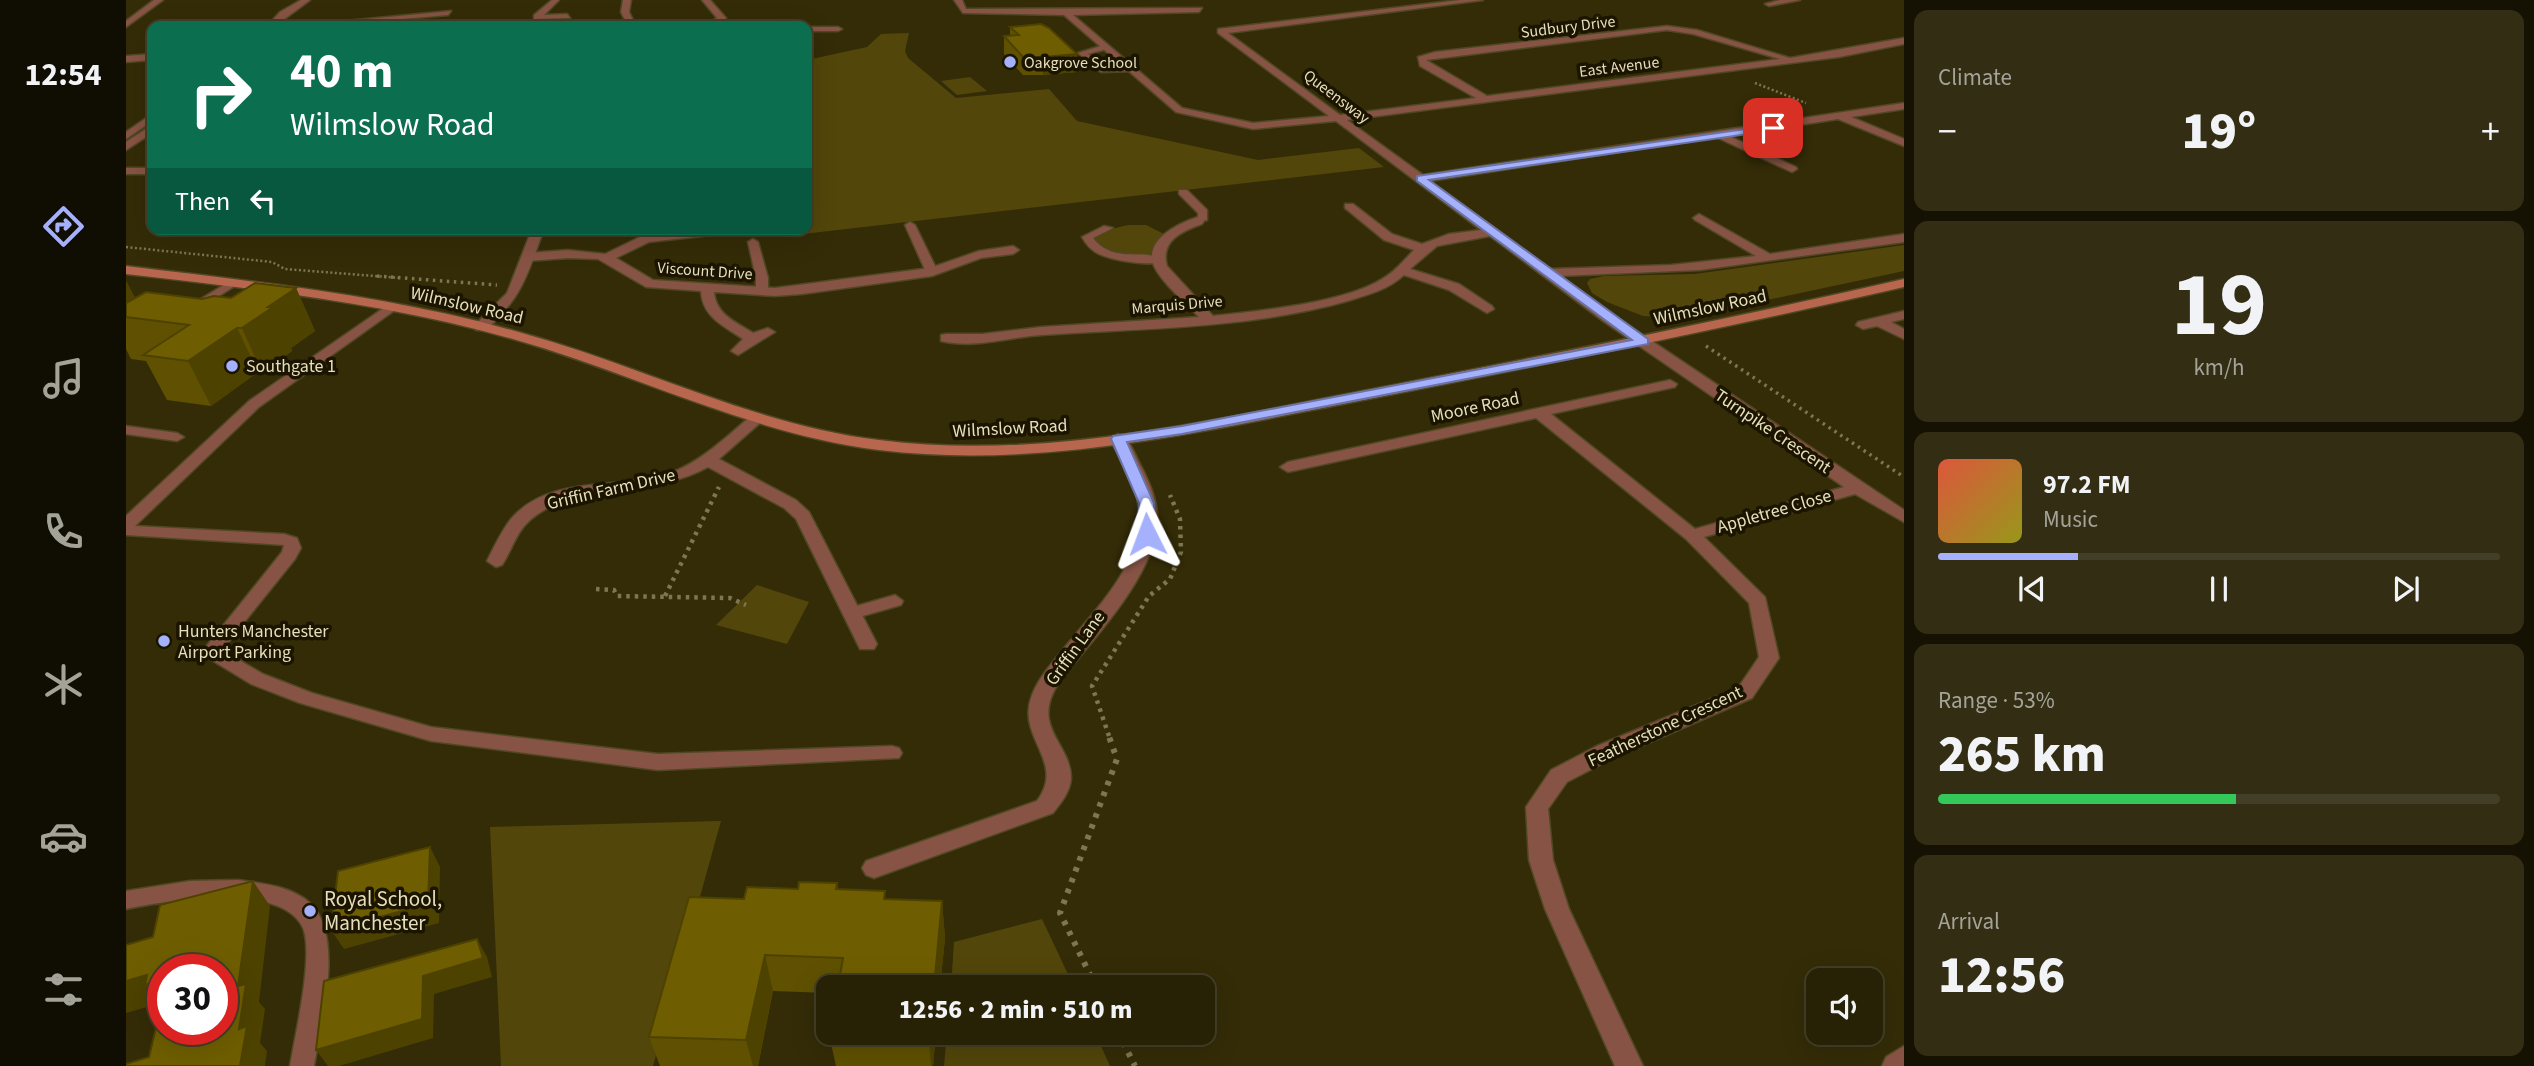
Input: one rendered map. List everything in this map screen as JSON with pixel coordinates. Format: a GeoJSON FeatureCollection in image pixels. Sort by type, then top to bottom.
{"type":"FeatureCollection","features":[{"type":"Feature","properties":{"kind":"main road","name":"Wilmslow Road"},"geometry":{"type":"LineString","coordinates":[[126,270],[391,307],[481,327],[565,351],[756,419],[853,441],[933,450],[984,451],[1118,439],[1196,428],[1643,341],[1904,282]]}},
{"type":"Feature","properties":{"kind":"street"},"geometry":{"type":"LineString","coordinates":[[126,25],[159,0]]}},
{"type":"Feature","properties":{"kind":"street"},"geometry":{"type":"LineString","coordinates":[[276,21],[306,0]]}},
{"type":"Feature","properties":{"kind":"street"},"geometry":{"type":"LineString","coordinates":[[627,0],[625,12],[630,21]]}},
{"type":"Feature","properties":{"kind":"street"},"geometry":{"type":"LineString","coordinates":[[706,0],[722,18],[717,21]]}},
{"type":"Feature","properties":{"kind":"street"},"geometry":{"type":"LineString","coordinates":[[958,0],[962,11],[1066,13],[1199,10]]}},
{"type":"Feature","properties":{"kind":"street"},"geometry":{"type":"LineString","coordinates":[[1191,0],[1206,17]]}},
{"type":"Feature","properties":{"kind":"street"},"geometry":{"type":"LineString","coordinates":[[1366,0],[1391,11]]}},
{"type":"Feature","properties":{"kind":"street","name":"Queensway"},"geometry":{"type":"LineString","coordinates":[[1479,0],[1218,27],[1643,341]]}},
{"type":"Feature","properties":{"kind":"street"},"geometry":{"type":"LineString","coordinates":[[1777,2],[1796,0]]}},
{"type":"Feature","properties":{"kind":"street"},"geometry":{"type":"LineString","coordinates":[[126,13],[142,12]]}},
{"type":"Feature","properties":{"kind":"street"},"geometry":{"type":"LineString","coordinates":[[355,21],[448,13]]}},
{"type":"Feature","properties":{"kind":"street","name":"East Avenue"},"geometry":{"type":"LineString","coordinates":[[1066,13],[1173,106],[1188,114],[1254,126],[1338,118],[1793,60],[1904,41]]}},
{"type":"Feature","properties":{"kind":"street","name":"Sudbury Drive"},"geometry":{"type":"LineString","coordinates":[[1485,99],[1423,64],[1421,59],[1435,55],[1667,28],[1694,32],[1793,60]]}},
{"type":"Feature","properties":{"kind":"street"},"geometry":{"type":"LineString","coordinates":[[812,29],[838,29]]}},
{"type":"Feature","properties":{"kind":"street"},"geometry":{"type":"LineString","coordinates":[[126,59],[147,57]]}},
{"type":"Feature","properties":{"kind":"street"},"geometry":{"type":"LineString","coordinates":[[1421,178],[1904,106]]}},
{"type":"Feature","properties":{"kind":"street"},"geometry":{"type":"LineString","coordinates":[[1842,117],[1904,143]]}},
{"type":"Feature","properties":{"kind":"street"},"geometry":{"type":"LineString","coordinates":[[127,142],[147,131]]}},
{"type":"Feature","properties":{"kind":"street"},"geometry":{"type":"LineString","coordinates":[[1719,135],[1792,169]]}},
{"type":"Feature","properties":{"kind":"street"},"geometry":{"type":"LineString","coordinates":[[126,171],[147,170]]}},
{"type":"Feature","properties":{"kind":"street"},"geometry":{"type":"LineString","coordinates":[[1333,207],[1366,204]]}},
{"type":"Feature","properties":{"kind":"street"},"geometry":{"type":"LineString","coordinates":[[1349,206],[1388,237],[1423,248],[1454,237],[1492,232]]}},
{"type":"Feature","properties":{"kind":"street"},"geometry":{"type":"LineString","coordinates":[[1685,221],[1716,216]]}},
{"type":"Feature","properties":{"kind":"street"},"geometry":{"type":"LineString","coordinates":[[1699,218],[1766,257]]}},
{"type":"Feature","properties":{"kind":"street"},"geometry":{"type":"LineString","coordinates":[[1198,221],[1175,230],[1168,236],[1158,252],[1158,260],[1161,267],[1208,319]]}},
{"type":"Feature","properties":{"kind":"street"},"geometry":{"type":"LineString","coordinates":[[481,327],[506,303],[516,286],[536,235]]}},
{"type":"Feature","properties":{"kind":"street"},"geometry":{"type":"LineString","coordinates":[[527,257],[605,257],[646,239],[679,235]]}},
{"type":"Feature","properties":{"kind":"street"},"geometry":{"type":"LineString","coordinates":[[1548,273],[1586,268],[1669,269],[1904,238]]}},
{"type":"Feature","properties":{"kind":"street","name":"Marquis Drive"},"geometry":{"type":"LineString","coordinates":[[946,338],[962,340],[1282,310],[1384,285],[1404,271],[1423,248]]}},
{"type":"Feature","properties":{"kind":"street","name":"Viscount Drive"},"geometry":{"type":"LineString","coordinates":[[605,257],[617,263],[634,278],[651,284],[762,292],[802,290],[932,272],[979,255],[1013,250]]}},
{"type":"Feature","properties":{"kind":"street"},"geometry":{"type":"LineString","coordinates":[[1404,271],[1454,287],[1487,309]]}},
{"type":"Feature","properties":{"kind":"street"},"geometry":{"type":"LineString","coordinates":[[706,286],[706,300],[713,313],[752,339]]}},
{"type":"Feature","properties":{"kind":"street"},"geometry":{"type":"LineString","coordinates":[[1863,325],[1904,315]]}},
{"type":"Feature","properties":{"kind":"street"},"geometry":{"type":"LineString","coordinates":[[1878,321],[1904,335]]}},
{"type":"Feature","properties":{"kind":"street"},"geometry":{"type":"LineString","coordinates":[[738,351],[752,339],[768,332]]}},
{"type":"Feature","properties":{"kind":"street","name":"Turnpike Crescent"},"geometry":{"type":"LineString","coordinates":[[1643,341],[1857,488],[1904,517]]}},
{"type":"Feature","properties":{"kind":"street","name":"Moore Road"},"geometry":{"type":"LineString","coordinates":[[1288,467],[1670,384]]}},
{"type":"Feature","properties":{"kind":"street","name":"Featherstone Crescent"},"geometry":{"type":"LineString","coordinates":[[1539,412],[1692,535],[1758,601],[1769,658],[1745,693],[1605,752],[1559,776],[1537,807],[1541,860],[1557,909],[1629,1066]]}},
{"type":"Feature","properties":{"kind":"street","name":"Griffin Farm Drive"},"geometry":{"type":"LineString","coordinates":[[496,561],[519,521],[534,508],[577,493],[665,480],[710,461],[756,419]]}},
{"type":"Feature","properties":{"kind":"street","name":"Griffin Lane"},"geometry":{"type":"LineString","coordinates":[[874,868],[1045,807],[1055,797],[1062,784],[1059,768],[1037,722],[1042,693],[1138,563],[1147,534],[1147,503],[1118,439]]}},
{"type":"Feature","properties":{"kind":"street"},"geometry":{"type":"LineString","coordinates":[[710,461],[790,504],[803,516],[867,644]]}},
{"type":"Feature","properties":{"kind":"street","name":"Appletree Close"},"geometry":{"type":"LineString","coordinates":[[1692,535],[1857,488]]}},
{"type":"Feature","properties":{"kind":"street"},"geometry":{"type":"LineString","coordinates":[[1895,1066],[1904,1059]]}},
{"type":"Feature","properties":{"kind":"lane"},"geometry":{"type":"LineString","coordinates":[[555,0],[537,17],[567,16]]}},
{"type":"Feature","properties":{"kind":"lane"},"geometry":{"type":"LineString","coordinates":[[1104,47],[1082,52],[1100,69],[1131,69]]}},
{"type":"Feature","properties":{"kind":"lane"},"geometry":{"type":"LineString","coordinates":[[127,142],[147,122]]}},
{"type":"Feature","properties":{"kind":"lane"},"geometry":{"type":"LineString","coordinates":[[1183,192],[1203,212],[1203,218],[1198,221]]}},
{"type":"Feature","properties":{"kind":"lane"},"geometry":{"type":"LineString","coordinates":[[910,225],[932,272]]}},
{"type":"Feature","properties":{"kind":"lane"},"geometry":{"type":"LineString","coordinates":[[1108,228],[1087,237],[1089,242],[1122,258],[1158,260]]}},
{"type":"Feature","properties":{"kind":"lane","name":"Viscount Drive"},"geometry":{"type":"LineString","coordinates":[[753,242],[762,278],[762,292]]}},
{"type":"Feature","properties":{"kind":"lane"},"geometry":{"type":"LineString","coordinates":[[177,316],[232,283]]}},
{"type":"Feature","properties":{"kind":"lane"},"geometry":{"type":"LineString","coordinates":[[126,528],[225,429],[254,404],[391,307]]}},
{"type":"Feature","properties":{"kind":"lane"},"geometry":{"type":"LineString","coordinates":[[126,430],[177,437]]}},
{"type":"Feature","properties":{"kind":"lane"},"geometry":{"type":"LineString","coordinates":[[126,528],[284,539],[291,542],[293,548],[289,555],[211,652],[257,679],[307,698],[431,734],[657,762],[892,753]]}},
{"type":"Feature","properties":{"kind":"lane"},"geometry":{"type":"LineString","coordinates":[[852,613],[895,601]]}},
{"type":"Feature","properties":{"kind":"lane"},"geometry":{"type":"LineString","coordinates":[[126,900],[173,891],[229,888],[269,896],[301,907],[315,930],[316,970],[302,1066]]}},
{"type":"Feature","properties":{"kind":"path"},"geometry":{"type":"LineString","coordinates":[[1722,69],[1842,117]]}},
{"type":"Feature","properties":{"kind":"path"},"geometry":{"type":"LineString","coordinates":[[126,247],[272,262],[285,269],[516,286]]}},
{"type":"Feature","properties":{"kind":"path"},"geometry":{"type":"LineString","coordinates":[[1705,345],[1904,477]]}},
{"type":"Feature","properties":{"kind":"path"},"geometry":{"type":"LineString","coordinates":[[665,596],[721,482],[735,474]]}},
{"type":"Feature","properties":{"kind":"path"},"geometry":{"type":"LineString","coordinates":[[1090,975],[1060,913],[1117,759],[1092,686],[1149,596],[1170,579],[1181,552],[1180,519],[1170,493]]}},
{"type":"Feature","properties":{"kind":"path"},"geometry":{"type":"LineString","coordinates":[[596,589],[614,590],[617,596],[730,598],[746,605]]}},
{"type":"Feature","properties":{"kind":"path"},"geometry":{"type":"LineString","coordinates":[[1124,1045],[1135,1066]]}},
{"type":"Feature","properties":{"kind":"shaded area"},"geometry":{"type":"Polygon","coordinates":[[[909,33],[905,51],[908,58],[956,98],[1049,89],[1077,121],[1258,160],[1359,148],[1384,167],[812,233],[812,59],[867,47],[881,34],[909,33]]]}},
{"type":"Feature","properties":{"kind":"shaded area"},"geometry":{"type":"Polygon","coordinates":[[[970,77],[987,91],[957,95],[941,81],[970,77]]]}},
{"type":"Feature","properties":{"kind":"shaded area"},"geometry":{"type":"Polygon","coordinates":[[[1128,225],[1146,225],[1168,236],[1158,260],[1137,259],[1094,246],[1091,234],[1128,225]]]}},
{"type":"Feature","properties":{"kind":"shaded area"},"geometry":{"type":"Polygon","coordinates":[[[1904,245],[1904,271],[1683,318],[1643,316],[1607,302],[1592,293],[1587,283],[1590,279],[1604,276],[1695,274],[1904,245]]]}},
{"type":"Feature","properties":{"kind":"shaded area"},"geometry":{"type":"Polygon","coordinates":[[[757,585],[809,602],[787,644],[716,625],[757,585]]]}},
{"type":"Feature","properties":{"kind":"shaded area"},"geometry":{"type":"Polygon","coordinates":[[[721,821],[653,1066],[501,1066],[490,827],[721,821]]]}},
{"type":"Feature","properties":{"kind":"shaded area"},"geometry":{"type":"Polygon","coordinates":[[[1042,919],[1068,975],[952,975],[954,942],[1042,919]]]}},
{"type":"Feature","properties":{"kind":"shaded area"},"geometry":{"type":"Polygon","coordinates":[[[946,1045],[1100,1045],[1110,1066],[944,1066],[946,1045]]]}},
{"type":"Feature","properties":{"kind":"building"},"geometry":{"type":"Polygon","coordinates":[[[1041,24],[1077,54],[1023,57],[1004,36],[1019,35],[1010,27],[1041,24]]]}},
{"type":"Feature","properties":{"kind":"building"},"geometry":{"type":"Polygon","coordinates":[[[255,283],[296,288],[242,328],[237,328],[188,361],[143,355],[189,325],[126,317],[126,303],[146,292],[202,299],[214,296],[231,298],[255,283]]]}},
{"type":"Feature","properties":{"kind":"building"},"geometry":{"type":"Polygon","coordinates":[[[430,847],[428,904],[331,930],[338,871],[430,847]]]}},
{"type":"Feature","properties":{"kind":"building"},"geometry":{"type":"Polygon","coordinates":[[[253,881],[238,986],[238,954],[147,954],[147,975],[126,981],[126,945],[153,937],[160,905],[253,881]]]}},
{"type":"Feature","properties":{"kind":"building"},"geometry":{"type":"Polygon","coordinates":[[[799,882],[837,883],[836,889],[885,891],[884,899],[942,901],[935,975],[840,975],[843,958],[765,955],[746,1040],[649,1037],[689,897],[744,899],[747,887],[798,889],[799,882]]]}},
{"type":"Feature","properties":{"kind":"building"},"geometry":{"type":"Polygon","coordinates":[[[477,939],[483,958],[423,976],[422,1019],[316,1050],[324,981],[477,939]]]}},
{"type":"Feature","properties":{"kind":"building"},"geometry":{"type":"Polygon","coordinates":[[[246,984],[239,1029],[247,1026],[240,1066],[126,1066],[149,1057],[152,1045],[238,1045],[238,986],[246,984]]]}},
{"type":"Feature","properties":{"kind":"place","name":"Oakgrove School"},"geometry":{"type":"Point","coordinates":[1010,62]}},
{"type":"Feature","properties":{"kind":"place","name":"Southgate 1"},"geometry":{"type":"Point","coordinates":[232,366]}},
{"type":"Feature","properties":{"kind":"place","name":"Hunters Manchester Airport Parking"},"geometry":{"type":"Point","coordinates":[164,641]}},
{"type":"Feature","properties":{"kind":"place","name":"Royal School, Manchester"},"geometry":{"type":"Point","coordinates":[310,911]}},
{"type":"Feature","properties":{"kind":"route"},"geometry":{"type":"LineString","coordinates":[[1147,534],[1147,503],[1118,439],[1182,430],[1643,341],[1608,318],[1421,178],[1773,128]]}}]}
